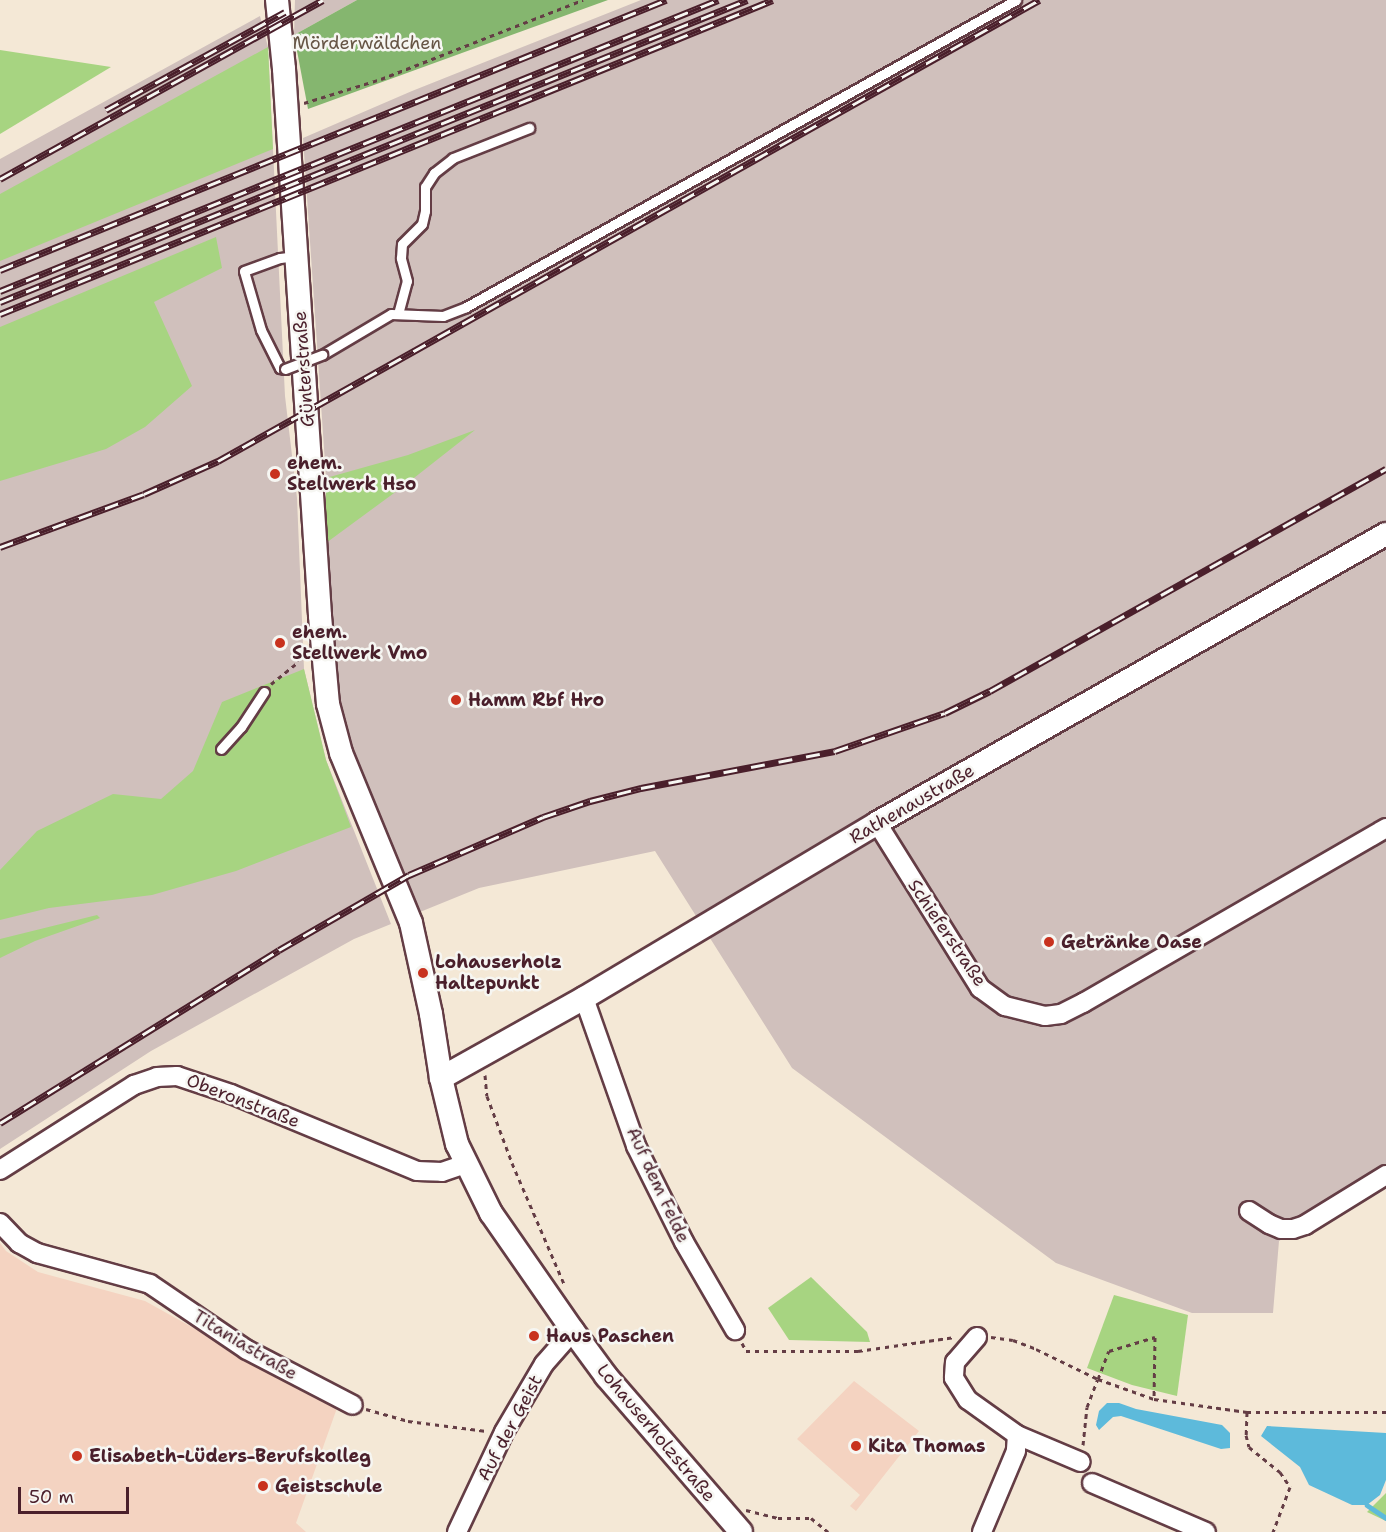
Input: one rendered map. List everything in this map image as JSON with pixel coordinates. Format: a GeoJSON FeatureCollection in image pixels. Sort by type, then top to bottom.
{"type":"FeatureCollection","features":[{"type":"Feature","properties":{"kind":"street","name":"Günterstraße"},"geometry":{"type":"LineString","coordinates":[[277,0],[287,107],[320,616],[328,704],[341,753],[404,903]]}},
{"type":"Feature","properties":{"kind":"street","name":"Rathenaustraße"},"geometry":{"type":"LineString","coordinates":[[441,1078],[584,999],[877,824],[1386,534]]}},
{"type":"Feature","properties":{"kind":"street","name":"Schieferstraße"},"geometry":{"type":"LineString","coordinates":[[877,824],[980,988],[1005,1006],[1045,1016],[1061,1014],[1083,1003],[1386,828]]}},
{"type":"Feature","properties":{"kind":"street","name":"Lohauserholzstraße"},"geometry":{"type":"LineString","coordinates":[[404,903],[419,955],[451,1125],[465,1164],[491,1213],[606,1376],[741,1532]]}},
{"type":"Feature","properties":{"kind":"street","name":"Auf dem Felde"},"geometry":{"type":"LineString","coordinates":[[584,999],[636,1146],[684,1242],[735,1330]]}},
{"type":"Feature","properties":{"kind":"street","name":"Oberonstraße"},"geometry":{"type":"LineString","coordinates":[[0,1170],[134,1085],[157,1077],[177,1076],[231,1094],[417,1171],[442,1172],[465,1164]]}},
{"type":"Feature","properties":{"kind":"street"},"geometry":{"type":"LineString","coordinates":[[1249,1211],[1281,1229],[1293,1229],[1305,1225],[1386,1175]]}},
{"type":"Feature","properties":{"kind":"street","name":"Titaniastraße"},"geometry":{"type":"LineString","coordinates":[[0,1223],[19,1243],[38,1253],[150,1284],[247,1350],[353,1406]]}},
{"type":"Feature","properties":{"kind":"street","name":"Auf der Geist"},"geometry":{"type":"LineString","coordinates":[[457,1532],[504,1432],[567,1323]]}},
{"type":"Feature","properties":{"kind":"street"},"geometry":{"type":"LineString","coordinates":[[977,1336],[956,1362],[954,1378],[968,1400],[1017,1436],[1081,1462]]}},
{"type":"Feature","properties":{"kind":"street"},"geometry":{"type":"LineString","coordinates":[[982,1532],[1016,1451],[1017,1436]]}},
{"type":"Feature","properties":{"kind":"street"},"geometry":{"type":"LineString","coordinates":[[1092,1483],[1187,1528],[1206,1532]]}},
{"type":"Feature","properties":{"kind":"lane"},"geometry":{"type":"LineString","coordinates":[[296,256],[280,258],[244,271],[261,330],[280,368],[285,369],[322,355],[391,314],[443,316],[466,307],[1016,0]]}},
{"type":"Feature","properties":{"kind":"lane"},"geometry":{"type":"LineString","coordinates":[[398,314],[408,281],[401,258],[402,244],[422,224],[425,211],[425,187],[434,173],[453,158],[529,128]]}},
{"type":"Feature","properties":{"kind":"lane"},"geometry":{"type":"LineString","coordinates":[[221,749],[241,727],[264,692]]}},
{"type":"Feature","properties":{"kind":"path"},"geometry":{"type":"LineString","coordinates":[[287,107],[381,80],[583,0]]}},
{"type":"Feature","properties":{"kind":"path"},"geometry":{"type":"LineString","coordinates":[[264,692],[299,661],[297,656]]}},
{"type":"Feature","properties":{"kind":"path"},"geometry":{"type":"LineString","coordinates":[[486,1070],[487,1096],[512,1163],[566,1288],[567,1323]]}},
{"type":"Feature","properties":{"kind":"path"},"geometry":{"type":"LineString","coordinates":[[735,1330],[746,1351],[858,1351],[946,1337],[977,1336],[1013,1340],[1098,1379],[1154,1399],[1247,1412],[1386,1412]]}},
{"type":"Feature","properties":{"kind":"path"},"geometry":{"type":"LineString","coordinates":[[1081,1462],[1087,1407],[1109,1351],[1155,1337],[1154,1399]]}},
{"type":"Feature","properties":{"kind":"path"},"geometry":{"type":"LineString","coordinates":[[353,1406],[408,1421],[504,1432]]}},
{"type":"Feature","properties":{"kind":"path"},"geometry":{"type":"LineString","coordinates":[[1247,1412],[1246,1435],[1249,1447],[1280,1472],[1290,1487],[1273,1532]]}},
{"type":"Feature","properties":{"kind":"path"},"geometry":{"type":"LineString","coordinates":[[716,1503],[778,1518],[811,1518],[828,1532]]}},
{"type":"Feature","properties":{"kind":"shaded area"},"geometry":{"type":"Polygon","coordinates":[[[295,0],[357,0],[294,35],[295,0]]]}},
{"type":"Feature","properties":{"kind":"shaded area"},"geometry":{"type":"Polygon","coordinates":[[[641,0],[1386,0],[1386,1173],[1279,1241],[1273,1313],[1192,1313],[1056,1263],[792,1068],[655,851],[479,888],[420,912],[354,754],[338,693],[326,543],[326,478],[303,138],[412,91],[641,0]]]}},
{"type":"Feature","properties":{"kind":"shaded area"},"geometry":{"type":"Polygon","coordinates":[[[260,16],[268,47],[285,396],[297,498],[304,669],[326,760],[391,924],[354,939],[151,1051],[0,1149],[0,159],[260,16]]]}},
{"type":"Feature","properties":{"kind":"shaded area"},"geometry":{"type":"Polygon","coordinates":[[[0,1243],[6,1251],[38,1272],[145,1301],[337,1408],[296,1523],[306,1532],[0,1532],[0,1243]]]}},
{"type":"Feature","properties":{"kind":"shaded area","name":"Kita Thomas"},"geometry":{"type":"Polygon","coordinates":[[[854,1381],[919,1431],[856,1511],[850,1506],[860,1495],[797,1439],[854,1381]]]}},
{"type":"Feature","properties":{"kind":"green space","name":"Mörderwäldchen"},"geometry":{"type":"Polygon","coordinates":[[[357,0],[608,0],[308,109],[294,35],[357,0]]]}},
{"type":"Feature","properties":{"kind":"green space"},"geometry":{"type":"Polygon","coordinates":[[[268,47],[273,149],[0,261],[0,194],[268,47]]]}},
{"type":"Feature","properties":{"kind":"green space"},"geometry":{"type":"Polygon","coordinates":[[[0,50],[111,67],[0,134],[0,50]]]}},
{"type":"Feature","properties":{"kind":"green space"},"geometry":{"type":"Polygon","coordinates":[[[216,237],[222,268],[154,302],[192,386],[145,427],[106,449],[0,481],[0,327],[216,237]]]}},
{"type":"Feature","properties":{"kind":"green space"},"geometry":{"type":"Polygon","coordinates":[[[475,430],[326,543],[326,478],[408,455],[475,430]]]}},
{"type":"Feature","properties":{"kind":"green space"},"geometry":{"type":"Polygon","coordinates":[[[304,669],[326,760],[351,827],[236,871],[152,895],[49,908],[0,920],[0,870],[37,831],[113,794],[161,799],[193,771],[222,702],[304,669]]]}},
{"type":"Feature","properties":{"kind":"green space"},"geometry":{"type":"Polygon","coordinates":[[[97,915],[100,918],[35,941],[0,958],[0,939],[97,915]]]}},
{"type":"Feature","properties":{"kind":"green space"},"geometry":{"type":"Polygon","coordinates":[[[811,1277],[867,1332],[870,1342],[789,1340],[768,1308],[811,1277]]]}},
{"type":"Feature","properties":{"kind":"green space"},"geometry":{"type":"Polygon","coordinates":[[[1114,1295],[1188,1315],[1177,1396],[1132,1385],[1087,1368],[1114,1295]]]}},
{"type":"Feature","properties":{"kind":"green space"},"geometry":{"type":"Polygon","coordinates":[[[1386,1493],[1386,1521],[1367,1512],[1386,1493]]]}},
{"type":"Feature","properties":{"kind":"water"},"geometry":{"type":"Polygon","coordinates":[[[1107,1403],[1119,1403],[1136,1409],[1222,1425],[1230,1433],[1230,1448],[1221,1449],[1121,1416],[1113,1417],[1099,1430],[1096,1425],[1099,1411],[1107,1403]]]}},
{"type":"Feature","properties":{"kind":"water"},"geometry":{"type":"Polygon","coordinates":[[[1267,1426],[1386,1433],[1386,1480],[1380,1495],[1367,1505],[1352,1505],[1309,1485],[1300,1467],[1261,1436],[1267,1426]]]}},
{"type":"Feature","properties":{"kind":"waterway"},"geometry":{"type":"LineString","coordinates":[[1367,1505],[1386,1518]]}},
{"type":"Feature","properties":{"kind":"railway"},"geometry":{"type":"LineString","coordinates":[[0,179],[323,0]]}},
{"type":"Feature","properties":{"kind":"railway"},"geometry":{"type":"LineString","coordinates":[[0,270],[666,0]]}},
{"type":"Feature","properties":{"kind":"railway"},"geometry":{"type":"LineString","coordinates":[[0,291],[718,0]]}},
{"type":"Feature","properties":{"kind":"railway"},"geometry":{"type":"LineString","coordinates":[[0,302],[747,0]]}},
{"type":"Feature","properties":{"kind":"railway"},"geometry":{"type":"LineString","coordinates":[[0,314],[773,0]]}},
{"type":"Feature","properties":{"kind":"railway"},"geometry":{"type":"LineString","coordinates":[[0,547],[144,494],[218,461],[1039,0]]}},
{"type":"Feature","properties":{"kind":"railway"},"geometry":{"type":"LineString","coordinates":[[106,110],[285,12]]}},
{"type":"Feature","properties":{"kind":"railway"},"geometry":{"type":"LineString","coordinates":[[0,1123],[279,950],[409,875],[543,817],[590,801],[641,788],[835,751],[945,713],[990,691],[1386,469]]}},
{"type":"Feature","properties":{"kind":"place","name":"ehem. Stellwerk Hso"},"geometry":{"type":"Point","coordinates":[275,474]}},
{"type":"Feature","properties":{"kind":"place","name":"ehem. Stellwerk Vmo"},"geometry":{"type":"Point","coordinates":[280,643]}},
{"type":"Feature","properties":{"kind":"place","name":"Hamm Rbf Hro"},"geometry":{"type":"Point","coordinates":[456,700]}},
{"type":"Feature","properties":{"kind":"place","name":"Getränke Oase"},"geometry":{"type":"Point","coordinates":[1049,942]}},
{"type":"Feature","properties":{"kind":"place","name":"Lohauserholz Haltepunkt"},"geometry":{"type":"Point","coordinates":[423,973]}},
{"type":"Feature","properties":{"kind":"place","name":"Haus Paschen"},"geometry":{"type":"Point","coordinates":[534,1336]}},
{"type":"Feature","properties":{"kind":"place","name":"Kita Thomas"},"geometry":{"type":"Point","coordinates":[856,1446]}},
{"type":"Feature","properties":{"kind":"place","name":"Elisabeth-Lüders-Berufskolleg"},"geometry":{"type":"Point","coordinates":[77,1456]}},
{"type":"Feature","properties":{"kind":"place","name":"Geistschule"},"geometry":{"type":"Point","coordinates":[263,1486]}}]}
